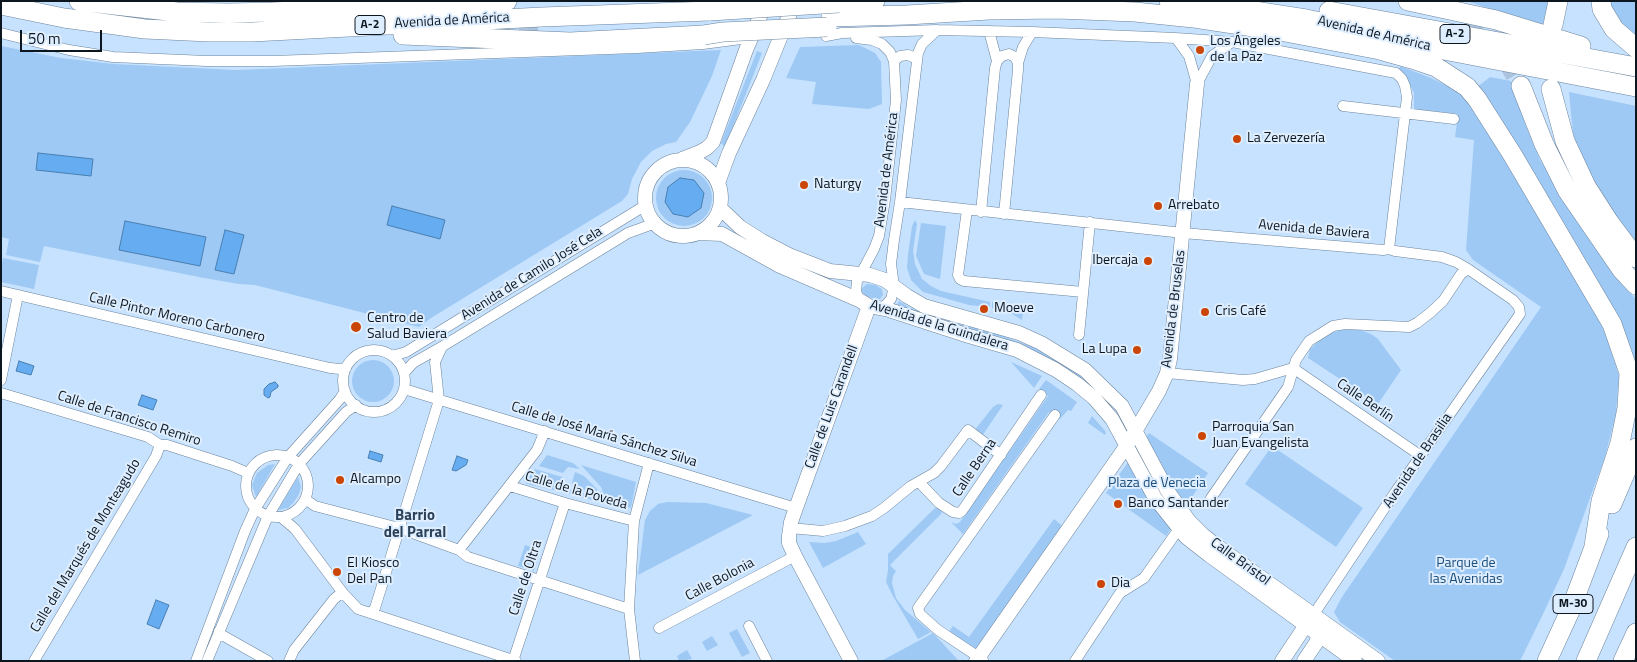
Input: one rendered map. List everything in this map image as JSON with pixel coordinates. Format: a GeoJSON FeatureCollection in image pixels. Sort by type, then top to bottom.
{"type":"FeatureCollection","features":[{"type":"Feature","properties":{"kind":"highway","name":"Avenida de América"},"geometry":{"type":"LineString","coordinates":[[79,1],[177,12],[273,12],[507,1]]}},
{"type":"Feature","properties":{"kind":"highway"},"geometry":{"type":"LineString","coordinates":[[177,12],[267,1]]}},
{"type":"Feature","properties":{"kind":"highway","name":"Avenida de América"},"geometry":{"type":"LineString","coordinates":[[1,5],[64,18],[145,29],[209,32],[289,30],[533,17],[706,28],[831,21],[875,1]]}},
{"type":"Feature","properties":{"kind":"highway","name":"Avenida de América"},"geometry":{"type":"LineString","coordinates":[[1169,1],[1306,19],[1345,27],[1376,37],[1631,87]]}},
{"type":"Feature","properties":{"kind":"highway","name":"Avenida de América"},"geometry":{"type":"LineString","coordinates":[[1274,1],[1636,67]]}},
{"type":"Feature","properties":{"kind":"highway"},"geometry":{"type":"LineString","coordinates":[[1337,1],[1464,24]]}},
{"type":"Feature","properties":{"kind":"highway"},"geometry":{"type":"LineString","coordinates":[[1408,1],[1496,20],[1574,45],[1636,59]]}},
{"type":"Feature","properties":{"kind":"highway"},"geometry":{"type":"LineString","coordinates":[[1553,25],[1558,1]]}},
{"type":"Feature","properties":{"kind":"highway"},"geometry":{"type":"LineString","coordinates":[[1601,1],[1602,9],[1614,29],[1636,48]]}},
{"type":"Feature","properties":{"kind":"highway"},"geometry":{"type":"LineString","coordinates":[[542,30],[706,28],[723,32],[907,15],[988,10],[1057,9],[1135,12],[1320,29],[1376,37]]}},
{"type":"Feature","properties":{"kind":"highway"},"geometry":{"type":"LineString","coordinates":[[1,16],[36,20],[64,18]]}},
{"type":"Feature","properties":{"kind":"highway"},"geometry":{"type":"LineString","coordinates":[[1201,19],[1280,31],[1412,58],[1436,67],[1467,87],[1477,99],[1512,154],[1612,324],[1629,373],[1627,408],[1620,444],[1601,501],[1594,546]]}},
{"type":"Feature","properties":{"kind":"highway"},"geometry":{"type":"LineString","coordinates":[[289,30],[346,34],[422,35],[494,40],[570,42],[706,28]]}},
{"type":"Feature","properties":{"kind":"highway"},"geometry":{"type":"LineString","coordinates":[[1520,86],[1544,144],[1567,190],[1629,264]]}},
{"type":"Feature","properties":{"kind":"highway"},"geometry":{"type":"LineString","coordinates":[[1551,89],[1565,141],[1586,186],[1609,222],[1629,264],[1636,285]]}},
{"type":"Feature","properties":{"kind":"highway","name":"M-30"},"geometry":{"type":"LineString","coordinates":[[1547,661],[1570,612],[1594,546],[1636,448]]}},
{"type":"Feature","properties":{"kind":"highway","name":"M-30"},"geometry":{"type":"LineString","coordinates":[[1586,661],[1636,547]]}},
{"type":"Feature","properties":{"kind":"highway"},"geometry":{"type":"LineString","coordinates":[[1623,661],[1636,633]]}},
{"type":"Feature","properties":{"kind":"street"},"geometry":{"type":"LineString","coordinates":[[681,160],[694,161],[704,166],[712,173],[718,183],[721,194],[720,208],[708,227],[698,233],[686,236],[675,235],[657,225],[650,216],[646,205],[647,188],[653,175],[663,166],[700,152],[713,142],[744,44],[767,1]]}},
{"type":"Feature","properties":{"kind":"street"},"geometry":{"type":"LineString","coordinates":[[718,183],[729,153],[764,80],[795,1]]}},
{"type":"Feature","properties":{"kind":"street"},"geometry":{"type":"LineString","coordinates":[[831,21],[842,33],[937,30],[989,31],[1232,42],[1396,73],[1402,78],[1406,97],[1389,249]]}},
{"type":"Feature","properties":{"kind":"street"},"geometry":{"type":"LineString","coordinates":[[831,21],[840,39],[864,38],[872,40],[882,44],[890,52],[894,61],[900,56],[908,55],[916,60]]}},
{"type":"Feature","properties":{"kind":"street"},"geometry":{"type":"LineString","coordinates":[[706,28],[744,44]]}},
{"type":"Feature","properties":{"kind":"street","name":"Avenida de América"},"geometry":{"type":"LineString","coordinates":[[1,33],[69,50],[113,57],[207,61],[273,61],[477,55],[706,28]]}},
{"type":"Feature","properties":{"kind":"street","name":"Avenida de América"},"geometry":{"type":"LineString","coordinates":[[894,286],[891,264],[916,60],[922,44],[937,30]]}},
{"type":"Feature","properties":{"kind":"street"},"geometry":{"type":"LineString","coordinates":[[981,212],[997,61],[989,31]]}},
{"type":"Feature","properties":{"kind":"street"},"geometry":{"type":"LineString","coordinates":[[1004,214],[1018,63],[1023,47],[1032,32]]}},
{"type":"Feature","properties":{"kind":"street","name":"Avenida de Bruselas"},"geometry":{"type":"LineString","coordinates":[[1055,415],[918,608],[920,614],[938,630],[979,660],[1127,445],[1159,391],[1167,373],[1170,359],[1197,84],[1189,56],[1176,38]]}},
{"type":"Feature","properties":{"kind":"street","name":"Avenida de Bruselas"},"geometry":{"type":"LineString","coordinates":[[1197,84],[1212,56],[1232,42]]}},
{"type":"Feature","properties":{"kind":"street"},"geometry":{"type":"LineString","coordinates":[[1189,56],[1190,50],[1194,45],[1200,44],[1206,45],[1212,56]]}},
{"type":"Feature","properties":{"kind":"street"},"geometry":{"type":"LineString","coordinates":[[997,61],[1002,56],[1009,54],[1015,57],[1018,63]]}},
{"type":"Feature","properties":{"kind":"street","name":"Avenida de América"},"geometry":{"type":"LineString","coordinates":[[870,305],[856,287],[860,274],[879,236],[896,100],[894,61]]}},
{"type":"Feature","properties":{"kind":"street"},"geometry":{"type":"LineString","coordinates":[[1343,106],[1454,119]]}},
{"type":"Feature","properties":{"kind":"street","name":"Avenida de Baviera"},"geometry":{"type":"LineString","coordinates":[[900,202],[1183,233],[1389,249],[1448,258],[1468,269],[1513,300],[1519,307]]}},
{"type":"Feature","properties":{"kind":"street","name":"Avenida de Camilo José Cela"},"geometry":{"type":"LineString","coordinates":[[392,356],[406,352],[646,205]]}},
{"type":"Feature","properties":{"kind":"street","name":"Avenida de la Guindalera"},"geometry":{"type":"LineString","coordinates":[[720,208],[740,227],[789,255],[830,271],[870,275],[885,280],[924,306],[1019,333],[1066,358],[1086,370],[1109,392],[1122,406],[1136,430]]}},
{"type":"Feature","properties":{"kind":"street"},"geometry":{"type":"LineString","coordinates":[[967,210],[958,275],[960,279],[964,281],[1084,292]]}},
{"type":"Feature","properties":{"kind":"street"},"geometry":{"type":"LineString","coordinates":[[1079,335],[1090,222]]}},
{"type":"Feature","properties":{"kind":"street","name":"Avenida de Camilo José Cela"},"geometry":{"type":"LineString","coordinates":[[404,373],[413,363],[628,233],[657,225]]}},
{"type":"Feature","properties":{"kind":"street","name":"Avenida de la Guindalera"},"geometry":{"type":"LineString","coordinates":[[698,233],[722,234],[778,265],[870,305],[1017,350],[1056,370],[1094,398],[1112,419],[1127,445]]}},
{"type":"Feature","properties":{"kind":"street"},"geometry":{"type":"LineString","coordinates":[[1212,498],[1288,387],[1293,368],[1300,353],[1309,341],[1333,326],[1345,324],[1409,327],[1417,323],[1443,301],[1461,274],[1468,269]]}},
{"type":"Feature","properties":{"kind":"street"},"geometry":{"type":"LineString","coordinates":[[870,305],[891,299],[894,286]]}},
{"type":"Feature","properties":{"kind":"street","name":"Calle Pintor Moreno Carbonero"},"geometry":{"type":"LineString","coordinates":[[1,291],[330,368],[346,368]]}},
{"type":"Feature","properties":{"kind":"street"},"geometry":{"type":"LineString","coordinates":[[1,380],[18,295]]}},
{"type":"Feature","properties":{"kind":"street","name":"Calle de Luis Carandell"},"geometry":{"type":"LineString","coordinates":[[790,528],[870,305]]}},
{"type":"Feature","properties":{"kind":"street","name":"Avenida de Brasilia"},"geometry":{"type":"LineString","coordinates":[[1282,661],[1520,314],[1519,307]]}},
{"type":"Feature","properties":{"kind":"street"},"geometry":{"type":"LineString","coordinates":[[371,613],[375,608],[439,400],[435,362],[443,346]]}},
{"type":"Feature","properties":{"kind":"street"},"geometry":{"type":"LineString","coordinates":[[374,350],[392,356],[400,364],[404,373],[404,389],[396,402],[389,408],[380,411],[361,409],[348,398],[345,390],[343,381],[346,368],[356,356],[365,351],[374,350]]}},
{"type":"Feature","properties":{"kind":"street"},"geometry":{"type":"LineString","coordinates":[[1167,373],[1255,380],[1293,368]]}},
{"type":"Feature","properties":{"kind":"street","name":"Calle Berlín"},"geometry":{"type":"LineString","coordinates":[[1293,368],[1421,456]]}},
{"type":"Feature","properties":{"kind":"street","name":"Calle de José María Sánchez Silva"},"geometry":{"type":"LineString","coordinates":[[404,389],[796,508]]}},
{"type":"Feature","properties":{"kind":"street"},"geometry":{"type":"LineString","coordinates":[[196,661],[256,509],[288,457],[340,399],[345,390]]}},
{"type":"Feature","properties":{"kind":"street","name":"Calle de Francisco Remiro"},"geometry":{"type":"LineString","coordinates":[[1,394],[148,437],[160,445],[167,445],[248,473]]}},
{"type":"Feature","properties":{"kind":"street","name":"Calle Berna"},"geometry":{"type":"LineString","coordinates":[[919,482],[939,503],[953,512],[958,513],[962,511],[1041,395]]}},
{"type":"Feature","properties":{"kind":"street"},"geometry":{"type":"LineString","coordinates":[[207,661],[268,516],[299,464],[346,412],[356,405]]}},
{"type":"Feature","properties":{"kind":"street"},"geometry":{"type":"LineString","coordinates":[[850,661],[795,556],[790,543],[790,528],[823,531],[851,524],[878,512],[911,486],[934,473],[968,430],[1001,454]]}},
{"type":"Feature","properties":{"kind":"street","name":"Calle Bristol"},"geometry":{"type":"LineString","coordinates":[[1136,430],[1167,490],[1189,521],[1217,546],[1310,620]]}},
{"type":"Feature","properties":{"kind":"street"},"geometry":{"type":"LineString","coordinates":[[459,550],[537,450],[545,431]]}},
{"type":"Feature","properties":{"kind":"street","name":"Calle del Marqués de Monteagudo"},"geometry":{"type":"LineString","coordinates":[[34,661],[151,464],[160,445]]}},
{"type":"Feature","properties":{"kind":"street","name":"Calle Bristol"},"geometry":{"type":"LineString","coordinates":[[1127,445],[1155,498],[1186,537],[1209,555],[1378,661]]}},
{"type":"Feature","properties":{"kind":"street"},"geometry":{"type":"LineString","coordinates":[[282,518],[296,511],[305,499],[308,483],[305,473],[299,464],[288,457],[277,455],[266,457],[257,462],[248,473],[246,490],[249,501],[256,509],[268,516],[282,518],[295,530],[343,593],[358,609],[514,660]]}},
{"type":"Feature","properties":{"kind":"street"},"geometry":{"type":"LineString","coordinates":[[635,661],[629,609],[634,521],[649,463]]}},
{"type":"Feature","properties":{"kind":"street","name":"Calle de la Poveda"},"geometry":{"type":"LineString","coordinates":[[510,486],[634,521]]}},
{"type":"Feature","properties":{"kind":"street"},"geometry":{"type":"LineString","coordinates":[[305,499],[315,506],[399,528],[459,550],[468,557],[629,609]]}},
{"type":"Feature","properties":{"kind":"street","name":"Calle de Oltra"},"geometry":{"type":"LineString","coordinates":[[514,660],[565,503]]}},
{"type":"Feature","properties":{"kind":"street"},"geometry":{"type":"LineString","coordinates":[[1075,661],[1120,593],[1144,578],[1176,533],[1181,530]]}},
{"type":"Feature","properties":{"kind":"street","name":"Calle Bolonia"},"geometry":{"type":"LineString","coordinates":[[659,628],[795,556]]}},
{"type":"Feature","properties":{"kind":"street"},"geometry":{"type":"LineString","coordinates":[[289,661],[291,655],[334,600],[343,593]]}},
{"type":"Feature","properties":{"kind":"street"},"geometry":{"type":"LineString","coordinates":[[1304,661],[1316,643],[1320,630],[1318,622],[1310,620]]}},
{"type":"Feature","properties":{"kind":"street"},"geometry":{"type":"LineString","coordinates":[[749,626],[767,661]]}},
{"type":"Feature","properties":{"kind":"street"},"geometry":{"type":"LineString","coordinates":[[219,631],[222,635],[268,661]]}},
{"type":"Feature","properties":{"kind":"street"},"geometry":{"type":"LineString","coordinates":[[1319,634],[1355,661]]}},
{"type":"Feature","properties":{"kind":"green space"},"geometry":{"type":"Polygon","coordinates":[[[1549,1],[1542,27],[1470,2],[1549,1]]]}},
{"type":"Feature","properties":{"kind":"green space"},"geometry":{"type":"Polygon","coordinates":[[[1610,1],[1636,1],[1636,37],[1621,27],[1611,10],[1610,1]]]}},
{"type":"Feature","properties":{"kind":"green space"},"geometry":{"type":"Polygon","coordinates":[[[859,45],[875,53],[881,62],[882,104],[869,109],[812,104],[816,82],[786,78],[800,47],[859,45]]]}},
{"type":"Feature","properties":{"kind":"green space"},"geometry":{"type":"Polygon","coordinates":[[[1,46],[61,58],[114,64],[236,70],[721,50],[712,76],[690,122],[676,142],[666,144],[652,151],[641,162],[632,179],[628,194],[622,201],[419,327],[255,285],[204,278],[44,246],[40,262],[6,255],[9,239],[1,237],[1,46]]]}},
{"type":"Feature","properties":{"kind":"green space"},"geometry":{"type":"Polygon","coordinates":[[[757,51],[762,53],[725,147],[721,143],[757,51]]]}},
{"type":"Feature","properties":{"kind":"green space","name":"Parque de las Avenidas"},"geometry":{"type":"Polygon","coordinates":[[[1400,66],[1431,78],[1467,99],[1599,319],[1619,376],[1616,413],[1605,457],[1564,569],[1520,661],[1395,661],[1340,622],[1334,612],[1342,597],[1541,307],[1473,260],[1466,250],[1474,140],[1455,137],[1458,114],[1414,109],[1414,93],[1405,75],[1399,70],[1400,66]]]}},
{"type":"Feature","properties":{"kind":"green space"},"geometry":{"type":"Polygon","coordinates":[[[1490,77],[1511,81],[1525,124],[1540,160],[1604,259],[1626,289],[1636,299],[1636,404],[1634,368],[1477,87],[1490,77]]]}},
{"type":"Feature","properties":{"kind":"green space"},"geometry":{"type":"Polygon","coordinates":[[[1569,92],[1636,106],[1636,247],[1585,172],[1573,134],[1569,92]]]}},
{"type":"Feature","properties":{"kind":"green space"},"geometry":{"type":"Polygon","coordinates":[[[679,170],[689,170],[704,178],[710,187],[712,198],[710,209],[704,218],[689,226],[679,226],[668,221],[661,214],[656,203],[656,193],[661,182],[668,175],[679,170]]]}},
{"type":"Feature","properties":{"kind":"green space"},"geometry":{"type":"Polygon","coordinates":[[[915,220],[917,224],[913,251],[915,264],[922,279],[941,291],[990,302],[990,307],[969,305],[923,292],[911,280],[907,268],[912,226],[915,220]]]}},
{"type":"Feature","properties":{"kind":"green space"},"geometry":{"type":"Polygon","coordinates":[[[921,223],[946,226],[940,279],[924,274],[916,256],[921,223]]]}},
{"type":"Feature","properties":{"kind":"green space"},"geometry":{"type":"Polygon","coordinates":[[[3,258],[39,265],[34,289],[1,282],[3,258]]]}},
{"type":"Feature","properties":{"kind":"green space"},"geometry":{"type":"Polygon","coordinates":[[[867,284],[875,285],[882,289],[883,295],[880,299],[866,296],[862,292],[862,288],[867,284]]]}},
{"type":"Feature","properties":{"kind":"green space"},"geometry":{"type":"Polygon","coordinates":[[[899,301],[910,308],[940,319],[994,333],[1038,349],[1086,378],[1113,405],[1111,407],[1059,365],[1039,354],[992,335],[916,315],[896,307],[899,301]]]}},
{"type":"Feature","properties":{"kind":"green space"},"geometry":{"type":"Polygon","coordinates":[[[992,302],[1023,312],[1022,320],[1009,312],[992,308],[992,302]]]}},
{"type":"Feature","properties":{"kind":"green space"},"geometry":{"type":"Polygon","coordinates":[[[1349,328],[1371,334],[1378,339],[1401,370],[1378,404],[1308,358],[1310,349],[1327,334],[1349,328]]]}},
{"type":"Feature","properties":{"kind":"green space"},"geometry":{"type":"Polygon","coordinates":[[[377,360],[385,363],[391,369],[394,381],[391,393],[385,399],[369,402],[361,399],[355,393],[352,377],[355,369],[361,363],[377,360]]]}},
{"type":"Feature","properties":{"kind":"green space"},"geometry":{"type":"Polygon","coordinates":[[[1011,362],[1042,376],[1034,388],[1011,362]]]}},
{"type":"Feature","properties":{"kind":"green space"},"geometry":{"type":"Polygon","coordinates":[[[1046,380],[1077,402],[1071,411],[1068,410],[1060,419],[1049,412],[963,534],[951,522],[956,524],[960,522],[1048,396],[1039,389],[1046,380]]]}},
{"type":"Feature","properties":{"kind":"green space"},"geometry":{"type":"Polygon","coordinates":[[[998,404],[1003,405],[982,436],[975,431],[977,427],[993,407],[998,404]]]}},
{"type":"Feature","properties":{"kind":"green space"},"geometry":{"type":"Polygon","coordinates":[[[1092,416],[1106,432],[1105,435],[1088,423],[1092,416]]]}},
{"type":"Feature","properties":{"kind":"green space","name":"Plaza de Venecia"},"geometry":{"type":"Polygon","coordinates":[[[1149,433],[1208,473],[1166,536],[1106,493],[1149,433]]]}},
{"type":"Feature","properties":{"kind":"green space"},"geometry":{"type":"Polygon","coordinates":[[[1272,446],[1363,508],[1336,547],[1245,484],[1272,446]]]}},
{"type":"Feature","properties":{"kind":"green space"},"geometry":{"type":"Polygon","coordinates":[[[547,455],[573,463],[580,469],[568,467],[563,473],[539,466],[547,455]]]}},
{"type":"Feature","properties":{"kind":"green space"},"geometry":{"type":"Polygon","coordinates":[[[275,464],[256,497],[252,485],[257,473],[268,465],[275,464]]]}},
{"type":"Feature","properties":{"kind":"green space"},"geometry":{"type":"Polygon","coordinates":[[[581,465],[636,482],[631,508],[606,500],[601,487],[581,465]]]}},
{"type":"Feature","properties":{"kind":"green space"},"geometry":{"type":"Polygon","coordinates":[[[535,469],[562,477],[563,483],[572,490],[571,494],[527,484],[525,482],[535,469]]]}},
{"type":"Feature","properties":{"kind":"green space"},"geometry":{"type":"Polygon","coordinates":[[[575,472],[584,476],[598,490],[591,493],[573,485],[575,472]]]}},
{"type":"Feature","properties":{"kind":"green space"},"geometry":{"type":"Polygon","coordinates":[[[298,477],[301,487],[299,494],[288,508],[278,510],[298,477]]]}},
{"type":"Feature","properties":{"kind":"green space"},"geometry":{"type":"Polygon","coordinates":[[[577,491],[587,495],[595,495],[601,491],[602,502],[575,496],[577,491]]]}},
{"type":"Feature","properties":{"kind":"green space"},"geometry":{"type":"Polygon","coordinates":[[[667,502],[706,503],[753,515],[638,575],[645,520],[650,511],[658,504],[667,502]]]}},
{"type":"Feature","properties":{"kind":"green space"},"geometry":{"type":"Polygon","coordinates":[[[935,508],[939,509],[942,513],[890,565],[896,571],[892,583],[896,598],[905,610],[931,632],[918,639],[886,582],[888,554],[935,508]]]}},
{"type":"Feature","properties":{"kind":"green space"},"geometry":{"type":"Polygon","coordinates":[[[1054,519],[1066,529],[978,653],[948,633],[953,626],[969,637],[1054,519]]]}},
{"type":"Feature","properties":{"kind":"green space"},"geometry":{"type":"Polygon","coordinates":[[[858,532],[866,544],[823,568],[809,542],[825,543],[836,541],[858,532]]]}},
{"type":"Feature","properties":{"kind":"green space"},"geometry":{"type":"Polygon","coordinates":[[[525,545],[540,550],[534,571],[518,566],[525,545]]]}},
{"type":"Feature","properties":{"kind":"green space"},"geometry":{"type":"Polygon","coordinates":[[[737,629],[750,653],[742,657],[729,633],[737,629]]]}},
{"type":"Feature","properties":{"kind":"green space"},"geometry":{"type":"Polygon","coordinates":[[[933,633],[959,661],[881,661],[924,638],[933,633]]]}},
{"type":"Feature","properties":{"kind":"green space"},"geometry":{"type":"Polygon","coordinates":[[[712,636],[718,645],[707,651],[702,642],[712,636]]]}},
{"type":"Feature","properties":{"kind":"green space"},"geometry":{"type":"Polygon","coordinates":[[[687,650],[692,659],[679,661],[677,656],[687,650]]]}},
{"type":"Feature","properties":{"kind":"shaded area"},"geometry":{"type":"Polygon","coordinates":[[[38,153],[93,159],[91,176],[36,170],[38,153]]]}},
{"type":"Feature","properties":{"kind":"shaded area"},"geometry":{"type":"Polygon","coordinates":[[[680,178],[694,180],[704,193],[701,208],[688,217],[673,214],[665,202],[668,187],[680,178]]]}},
{"type":"Feature","properties":{"kind":"shaded area"},"geometry":{"type":"Polygon","coordinates":[[[392,206],[445,220],[440,239],[387,225],[392,206]]]}},
{"type":"Feature","properties":{"kind":"shaded area"},"geometry":{"type":"Polygon","coordinates":[[[125,221],[206,237],[200,266],[119,250],[125,221]]]}},
{"type":"Feature","properties":{"kind":"shaded area"},"geometry":{"type":"Polygon","coordinates":[[[225,230],[244,235],[234,274],[215,270],[225,230]]]}},
{"type":"Feature","properties":{"kind":"shaded area"},"geometry":{"type":"Polygon","coordinates":[[[19,361],[34,366],[31,375],[16,371],[19,361]]]}},
{"type":"Feature","properties":{"kind":"shaded area"},"geometry":{"type":"Polygon","coordinates":[[[275,382],[278,387],[271,392],[268,398],[264,395],[264,389],[269,384],[275,382]]]}},
{"type":"Feature","properties":{"kind":"shaded area"},"geometry":{"type":"Polygon","coordinates":[[[142,395],[157,400],[153,410],[138,405],[142,395]]]}},
{"type":"Feature","properties":{"kind":"shaded area"},"geometry":{"type":"Polygon","coordinates":[[[370,451],[383,455],[381,462],[368,458],[370,451]]]}},
{"type":"Feature","properties":{"kind":"shaded area"},"geometry":{"type":"Polygon","coordinates":[[[457,456],[468,460],[466,465],[456,471],[452,470],[457,456]]]}},
{"type":"Feature","properties":{"kind":"shaded area"},"geometry":{"type":"Polygon","coordinates":[[[156,600],[169,605],[159,629],[147,624],[156,600]]]}},
{"type":"Feature","properties":{"kind":"tunnel"},"geometry":{"type":"LineString","coordinates":[[1464,24],[1482,32],[1498,45],[1521,86]]}},
{"type":"Feature","properties":{"kind":"tunnel"},"geometry":{"type":"LineString","coordinates":[[463,29],[542,30]]}},
{"type":"Feature","properties":{"kind":"place","name":"Los Ángeles de la Paz"},"geometry":{"type":"Point","coordinates":[1200,50]}},
{"type":"Feature","properties":{"kind":"place","name":"La Zervezería"},"geometry":{"type":"Point","coordinates":[1237,139]}},
{"type":"Feature","properties":{"kind":"place","name":"Naturgy"},"geometry":{"type":"Point","coordinates":[804,185]}},
{"type":"Feature","properties":{"kind":"place","name":"Arrebato"},"geometry":{"type":"Point","coordinates":[1158,206]}},
{"type":"Feature","properties":{"kind":"place","name":"Ibercaja"},"geometry":{"type":"Point","coordinates":[1148,261]}},
{"type":"Feature","properties":{"kind":"place","name":"Moeve"},"geometry":{"type":"Point","coordinates":[984,309]}},
{"type":"Feature","properties":{"kind":"place","name":"Cris Café"},"geometry":{"type":"Point","coordinates":[1205,312]}},
{"type":"Feature","properties":{"kind":"place","name":"Centro de Salud Baviera"},"geometry":{"type":"Point","coordinates":[356,327]}},
{"type":"Feature","properties":{"kind":"place","name":"La Lupa"},"geometry":{"type":"Point","coordinates":[1137,350]}},
{"type":"Feature","properties":{"kind":"place","name":"Parroquia San Juan Evangelista"},"geometry":{"type":"Point","coordinates":[1202,436]}},
{"type":"Feature","properties":{"kind":"place","name":"Alcampo"},"geometry":{"type":"Point","coordinates":[340,480]}},
{"type":"Feature","properties":{"kind":"place","name":"Banco Santander"},"geometry":{"type":"Point","coordinates":[1118,504]}},
{"type":"Feature","properties":{"kind":"place","name":"El Kiosco Del Pan"},"geometry":{"type":"Point","coordinates":[337,572]}},
{"type":"Feature","properties":{"kind":"place","name":"Dia"},"geometry":{"type":"Point","coordinates":[1101,584]}},
{"type":"Feature","properties":{"kind":"district","name":"Barrio del Parral"},"geometry":{"type":"Point","coordinates":[415,524]}}]}
